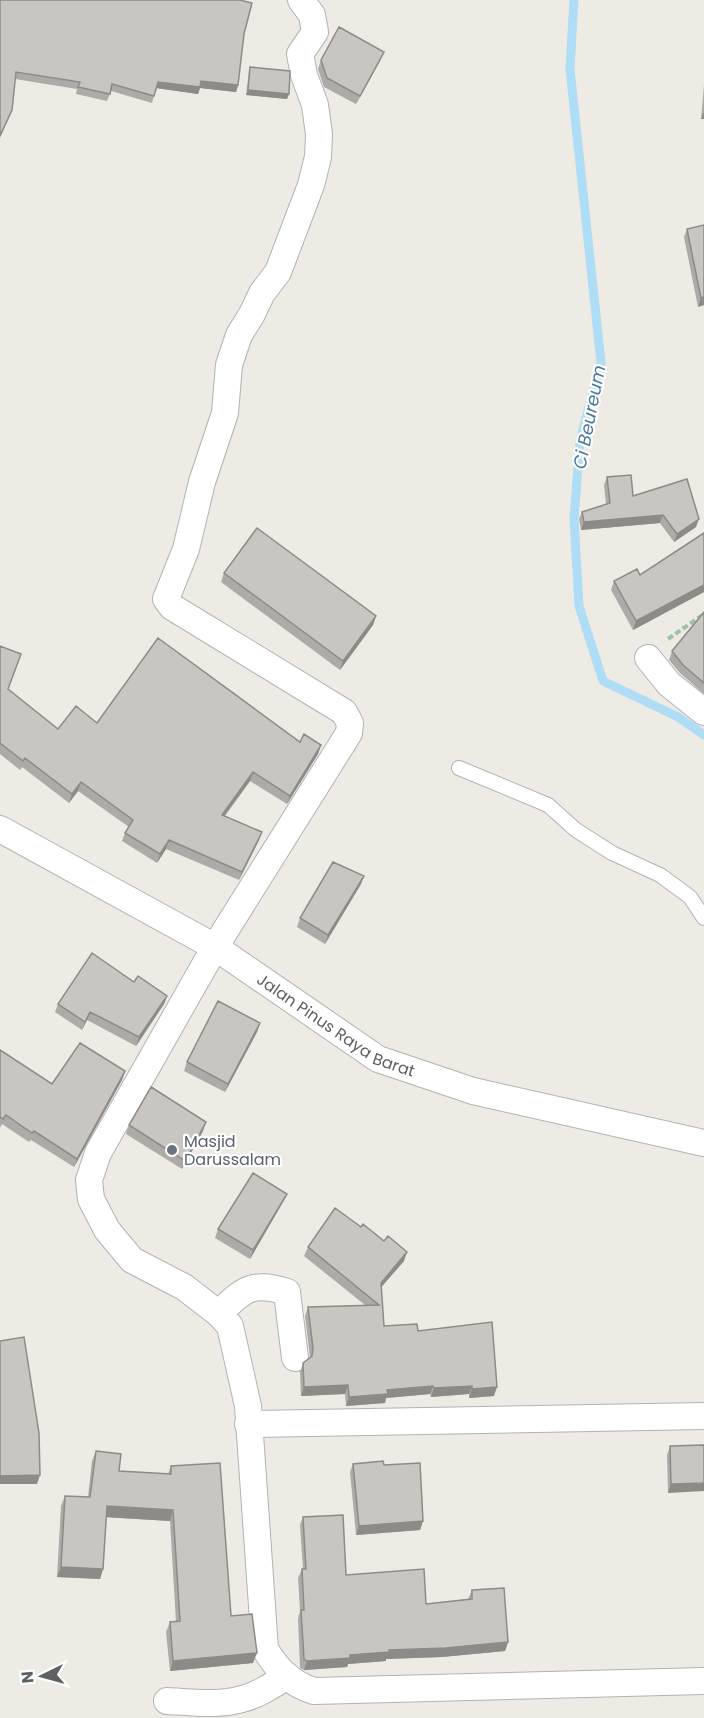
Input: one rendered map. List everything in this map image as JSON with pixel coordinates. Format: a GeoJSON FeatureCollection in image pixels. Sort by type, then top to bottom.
{"type":"FeatureCollection","features":[{"type":"Feature","properties":{"kind":"street"},"geometry":{"type":"LineString","coordinates":[[301,0],[312,15],[315,32],[300,54],[304,75],[315,105],[319,134],[318,157],[311,185],[278,272],[262,293],[239,335],[229,365],[225,413],[202,482],[186,549],[166,599],[172,608],[344,712],[350,723],[349,733],[214,947],[98,1153],[89,1180],[91,1199],[107,1230],[132,1260],[184,1287],[219,1314],[230,1326],[248,1406],[265,1649],[274,1664],[298,1686],[314,1691],[704,1681]]}},
{"type":"Feature","properties":{"kind":"street"},"geometry":{"type":"LineString","coordinates":[[648,658],[669,684],[704,712]]}},
{"type":"Feature","properties":{"kind":"street","name":"Jalan Pinus Raya Barat"},"geometry":{"type":"LineString","coordinates":[[0,829],[214,947],[378,1059],[473,1091],[704,1143]]}},
{"type":"Feature","properties":{"kind":"street"},"geometry":{"type":"LineString","coordinates":[[219,1314],[238,1294],[258,1286],[287,1292],[295,1358]]}},
{"type":"Feature","properties":{"kind":"street"},"geometry":{"type":"LineString","coordinates":[[248,1424],[704,1416]]}},
{"type":"Feature","properties":{"kind":"street"},"geometry":{"type":"LineString","coordinates":[[167,1701],[213,1703],[242,1700],[287,1676]]}},
{"type":"Feature","properties":{"kind":"lane"},"geometry":{"type":"LineString","coordinates":[[459,768],[548,805],[576,830],[594,842],[660,875],[690,897],[704,918]]}},
{"type":"Feature","properties":{"kind":"path"},"geometry":{"type":"LineString","coordinates":[[648,658],[667,640],[704,614]]}},
{"type":"Feature","properties":{"kind":"building"},"geometry":{"type":"Polygon","coordinates":[[[0,0],[240,0],[252,3],[244,34],[238,85],[201,81],[200,87],[158,82],[154,96],[112,84],[110,94],[78,87],[80,82],[16,72],[12,110],[0,136],[0,0]]]}},
{"type":"Feature","properties":{"kind":"building"},"geometry":{"type":"Polygon","coordinates":[[[339,27],[384,52],[360,96],[327,78],[321,60],[339,27]]]}},
{"type":"Feature","properties":{"kind":"building"},"geometry":{"type":"Polygon","coordinates":[[[250,67],[290,71],[289,94],[248,90],[250,67]]]}},
{"type":"Feature","properties":{"kind":"building"},"geometry":{"type":"Polygon","coordinates":[[[704,225],[704,297],[701,298],[687,229],[704,225]]]}},
{"type":"Feature","properties":{"kind":"building"},"geometry":{"type":"Polygon","coordinates":[[[631,475],[633,496],[687,479],[699,519],[677,534],[663,515],[584,522],[582,512],[610,503],[607,477],[631,475]]]}},
{"type":"Feature","properties":{"kind":"building"},"geometry":{"type":"Polygon","coordinates":[[[257,528],[376,616],[343,661],[224,573],[257,528]]]}},
{"type":"Feature","properties":{"kind":"building"},"geometry":{"type":"Polygon","coordinates":[[[704,533],[704,585],[636,621],[614,581],[637,569],[640,575],[704,533]]]}},
{"type":"Feature","properties":{"kind":"building"},"geometry":{"type":"Polygon","coordinates":[[[704,612],[704,683],[683,665],[672,651],[704,612]]]}},
{"type":"Feature","properties":{"kind":"building"},"geometry":{"type":"Polygon","coordinates":[[[158,638],[300,742],[304,734],[321,745],[290,796],[253,772],[222,815],[262,832],[242,872],[169,840],[160,854],[125,833],[133,820],[81,782],[72,794],[25,758],[23,761],[0,743],[0,646],[21,654],[8,689],[58,729],[76,706],[97,723],[158,638]]]}},
{"type":"Feature","properties":{"kind":"building"},"geometry":{"type":"Polygon","coordinates":[[[333,862],[364,876],[328,935],[300,918],[333,862]]]}},
{"type":"Feature","properties":{"kind":"building"},"geometry":{"type":"Polygon","coordinates":[[[92,953],[134,982],[138,976],[167,996],[139,1037],[90,1012],[85,1022],[58,1004],[92,953]]]}},
{"type":"Feature","properties":{"kind":"building"},"geometry":{"type":"Polygon","coordinates":[[[218,1001],[260,1023],[228,1084],[187,1062],[218,1001]]]}},
{"type":"Feature","properties":{"kind":"building"},"geometry":{"type":"Polygon","coordinates":[[[80,1043],[125,1071],[77,1159],[6,1115],[3,1119],[0,1117],[0,1050],[52,1084],[80,1043]]]}},
{"type":"Feature","properties":{"kind":"building","name":"Masjid Darussalam"},"geometry":{"type":"Polygon","coordinates":[[[151,1087],[206,1122],[185,1161],[129,1125],[151,1087]]]}},
{"type":"Feature","properties":{"kind":"building"},"geometry":{"type":"Polygon","coordinates":[[[253,1173],[287,1194],[253,1250],[218,1229],[253,1173]]]}},
{"type":"Feature","properties":{"kind":"building"},"geometry":{"type":"Polygon","coordinates":[[[335,1208],[361,1227],[363,1224],[384,1241],[388,1236],[407,1252],[381,1283],[384,1326],[417,1324],[418,1331],[492,1322],[497,1387],[472,1389],[472,1386],[434,1388],[433,1386],[387,1390],[388,1394],[349,1397],[348,1385],[304,1387],[303,1363],[312,1356],[313,1348],[308,1307],[379,1305],[308,1247],[335,1208]]]}},
{"type":"Feature","properties":{"kind":"building"},"geometry":{"type":"Polygon","coordinates":[[[24,1337],[39,1433],[40,1475],[0,1476],[0,1341],[24,1337]]]}},
{"type":"Feature","properties":{"kind":"building"},"geometry":{"type":"Polygon","coordinates":[[[704,1445],[704,1483],[671,1484],[670,1446],[704,1445]]]}},
{"type":"Feature","properties":{"kind":"building"},"geometry":{"type":"Polygon","coordinates":[[[96,1451],[121,1454],[119,1471],[171,1474],[171,1466],[220,1463],[231,1616],[252,1614],[257,1653],[173,1661],[170,1622],[180,1621],[173,1510],[107,1506],[103,1569],[61,1567],[65,1496],[90,1497],[96,1451]]]}},
{"type":"Feature","properties":{"kind":"building"},"geometry":{"type":"Polygon","coordinates":[[[383,1461],[384,1465],[420,1463],[423,1521],[359,1526],[353,1464],[383,1461]]]}},
{"type":"Feature","properties":{"kind":"building"},"geometry":{"type":"Polygon","coordinates":[[[343,1515],[346,1575],[424,1569],[426,1604],[472,1599],[472,1590],[504,1588],[508,1642],[446,1648],[389,1650],[389,1652],[350,1655],[350,1658],[307,1661],[304,1659],[301,1610],[304,1610],[302,1569],[306,1569],[303,1517],[343,1515]]]}},
{"type":"Feature","properties":{"kind":"waterway","name":"Ci Beureum"},"geometry":{"type":"LineString","coordinates":[[574,0],[570,69],[601,363],[580,441],[574,518],[579,606],[603,681],[678,717],[704,735]]}},
{"type":"Feature","properties":{"kind":"place","name":"Masjid Darussalam"},"geometry":{"type":"Point","coordinates":[172,1150]}}]}
